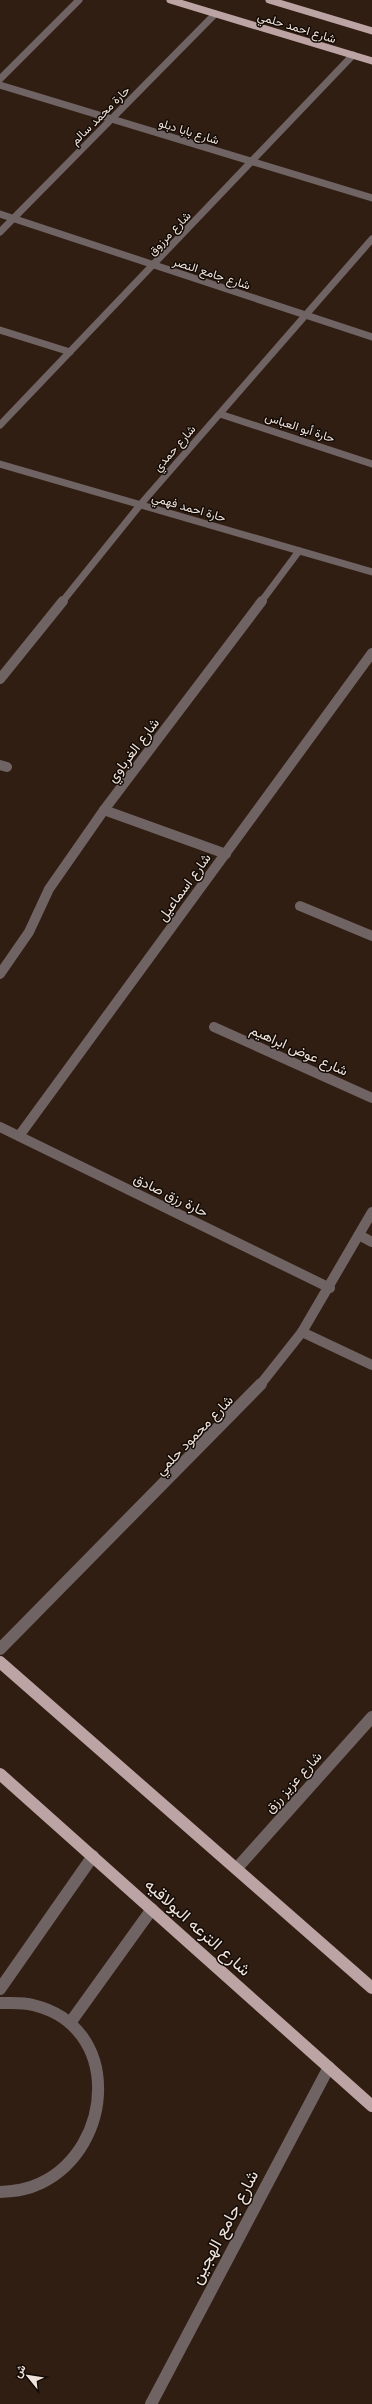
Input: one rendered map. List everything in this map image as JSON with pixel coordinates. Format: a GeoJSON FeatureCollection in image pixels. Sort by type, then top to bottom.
{"type":"FeatureCollection","features":[{"type":"Feature","properties":{"kind":"main road","name":"شارع احمد حلمي"},"geometry":{"type":"LineString","coordinates":[[170,0],[372,61]]}},
{"type":"Feature","properties":{"kind":"main road","name":"شارع احمد حلمي"},"geometry":{"type":"LineString","coordinates":[[269,0],[372,30]]}},
{"type":"Feature","properties":{"kind":"main road"},"geometry":{"type":"LineString","coordinates":[[0,1662],[237,1868],[372,1988]]}},
{"type":"Feature","properties":{"kind":"main road","name":"شارع الترعه البولاقيه"},"geometry":{"type":"LineString","coordinates":[[0,1774],[372,2106]]}},
{"type":"Feature","properties":{"kind":"street"},"geometry":{"type":"LineString","coordinates":[[0,79],[79,0]]}},
{"type":"Feature","properties":{"kind":"street","name":"حارة محمد سالم"},"geometry":{"type":"LineString","coordinates":[[0,232],[215,14]]}},
{"type":"Feature","properties":{"kind":"street","name":"شارع مرزوق"},"geometry":{"type":"LineString","coordinates":[[0,426],[354,55]]}},
{"type":"Feature","properties":{"kind":"street","name":"شارع بابا دبلو"},"geometry":{"type":"LineString","coordinates":[[0,85],[372,198]]}},
{"type":"Feature","properties":{"kind":"street","name":"شارع جامع النصر"},"geometry":{"type":"LineString","coordinates":[[0,214],[372,337]]}},
{"type":"Feature","properties":{"kind":"street","name":"شارع حمدي"},"geometry":{"type":"LineString","coordinates":[[0,679],[140,505],[372,239]]}},
{"type":"Feature","properties":{"kind":"street"},"geometry":{"type":"LineString","coordinates":[[0,330],[70,352]]}},
{"type":"Feature","properties":{"kind":"street","name":"حارة أبو العباس"},"geometry":{"type":"LineString","coordinates":[[220,414],[372,464]]}},
{"type":"Feature","properties":{"kind":"street","name":"حارة احمد فهمي"},"geometry":{"type":"LineString","coordinates":[[0,464],[372,572]]}},
{"type":"Feature","properties":{"kind":"street","name":"شارع الغرباوي"},"geometry":{"type":"LineString","coordinates":[[0,974],[29,932],[49,889],[104,810],[299,551]]}},
{"type":"Feature","properties":{"kind":"street","name":"شارع اسماعيل"},"geometry":{"type":"LineString","coordinates":[[19,1136],[372,654]]}},
{"type":"Feature","properties":{"kind":"street"},"geometry":{"type":"LineString","coordinates":[[104,810],[226,854]]}},
{"type":"Feature","properties":{"kind":"street"},"geometry":{"type":"LineString","coordinates":[[300,906],[372,936]]}},
{"type":"Feature","properties":{"kind":"street","name":"شارع عوض ابراهيم"},"geometry":{"type":"LineString","coordinates":[[214,1027],[372,1098]]}},
{"type":"Feature","properties":{"kind":"street","name":"حارة رزق صادق"},"geometry":{"type":"LineString","coordinates":[[0,1127],[330,1288]]}},
{"type":"Feature","properties":{"kind":"street","name":"شارع محمود حلمي"},"geometry":{"type":"LineString","coordinates":[[0,1649],[234,1415],[302,1332],[330,1288],[372,1212]]}},
{"type":"Feature","properties":{"kind":"street"},"geometry":{"type":"LineString","coordinates":[[359,1236],[372,1242]]}},
{"type":"Feature","properties":{"kind":"street"},"geometry":{"type":"LineString","coordinates":[[302,1332],[372,1365]]}},
{"type":"Feature","properties":{"kind":"street","name":"شارع عزيز رزق"},"geometry":{"type":"LineString","coordinates":[[237,1868],[372,1717]]}},
{"type":"Feature","properties":{"kind":"street"},"geometry":{"type":"LineString","coordinates":[[0,1989],[93,1856]]}},
{"type":"Feature","properties":{"kind":"street"},"geometry":{"type":"LineString","coordinates":[[70,2023],[152,1909]]}},
{"type":"Feature","properties":{"kind":"street"},"geometry":{"type":"LineString","coordinates":[[0,2003],[18,2001],[46,2009],[70,2023],[88,2045],[99,2072],[100,2102],[93,2131],[76,2157],[53,2177],[24,2190],[0,2192]]}},
{"type":"Feature","properties":{"kind":"street","name":"شارع جامع الهجين"},"geometry":{"type":"LineString","coordinates":[[151,2404],[329,2067]]}}]}
